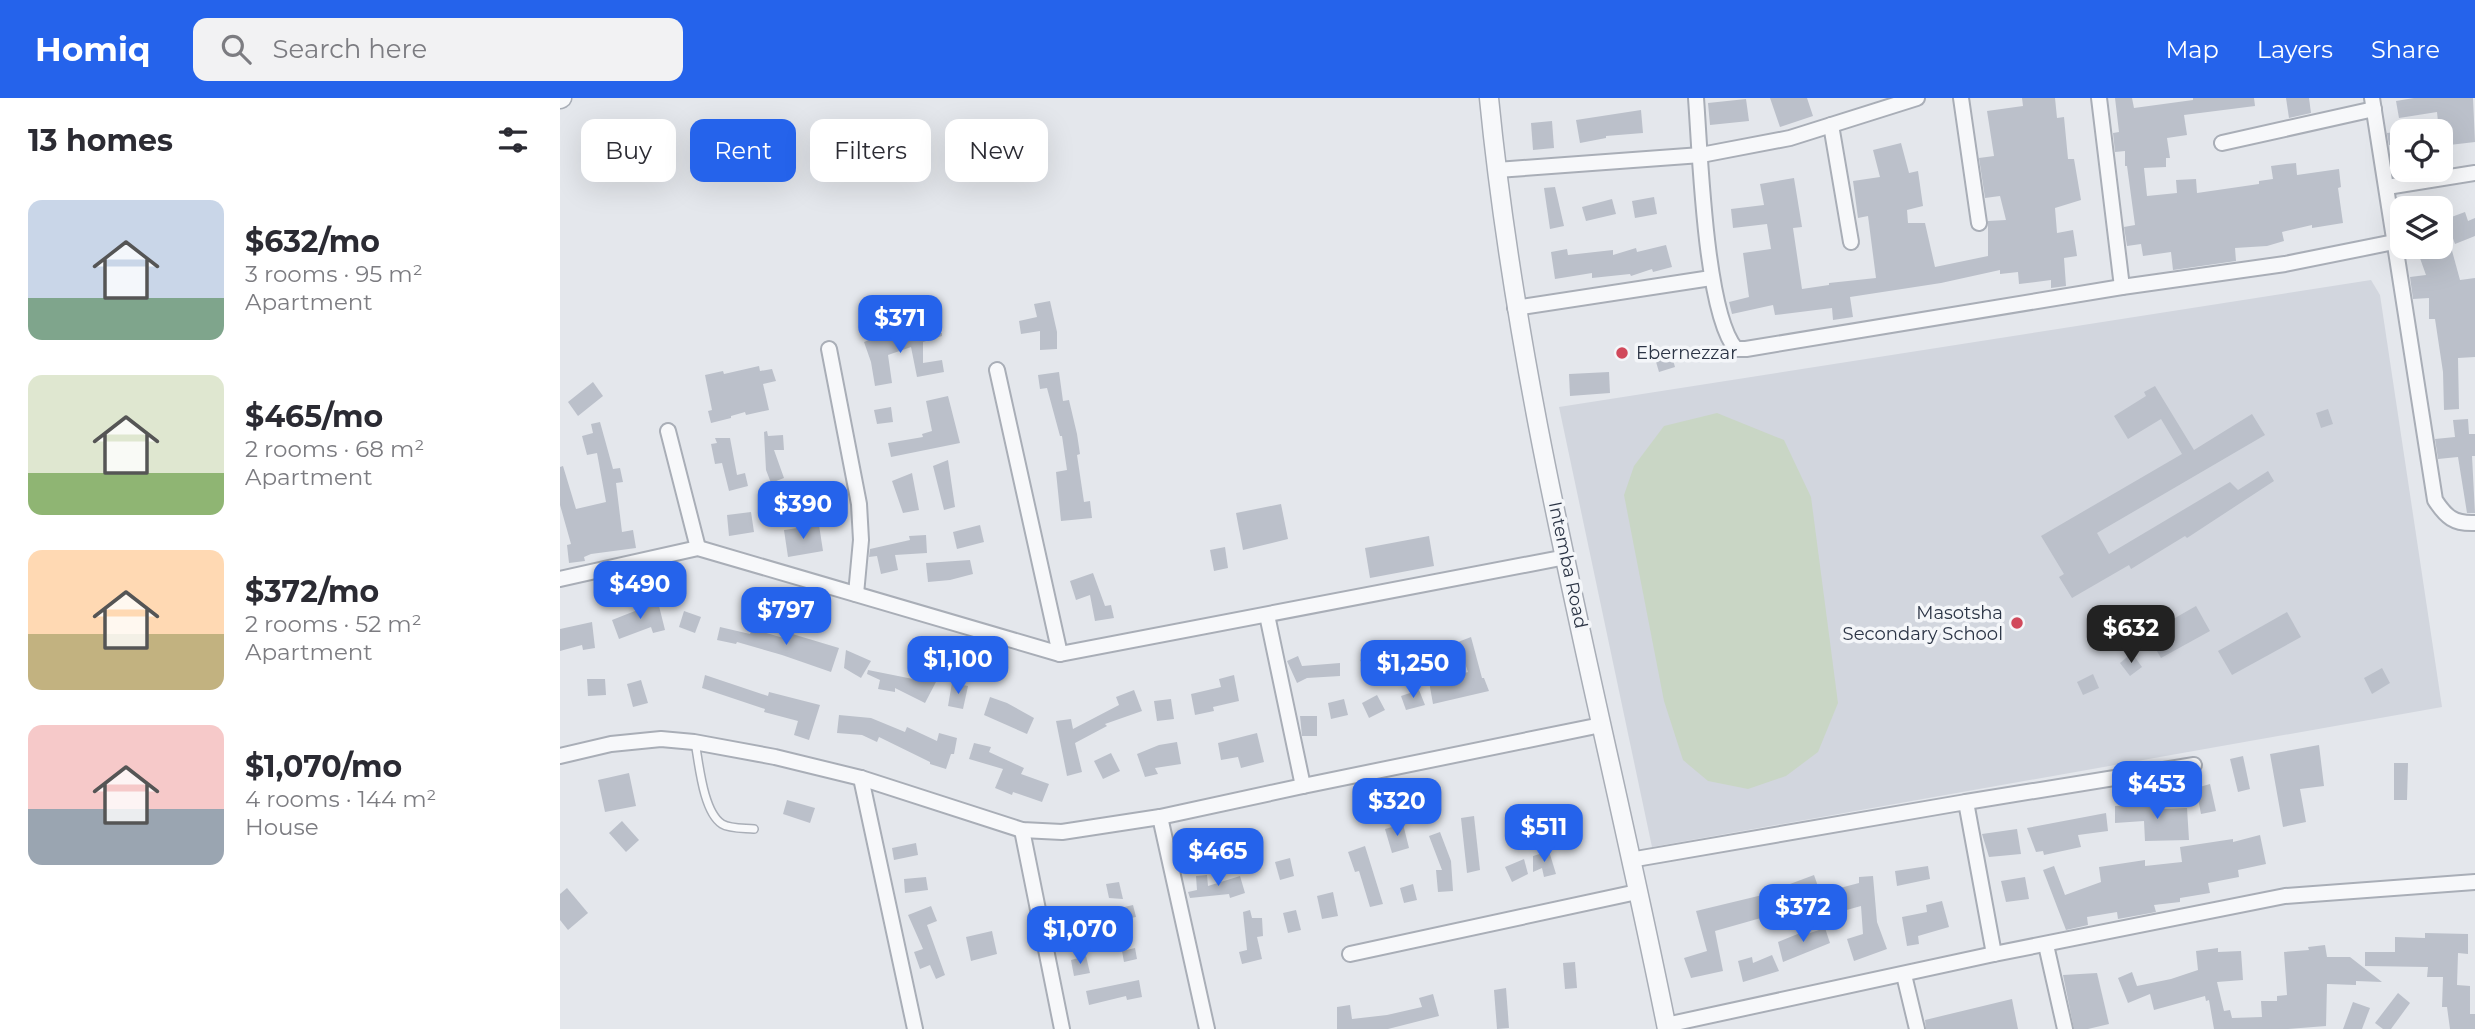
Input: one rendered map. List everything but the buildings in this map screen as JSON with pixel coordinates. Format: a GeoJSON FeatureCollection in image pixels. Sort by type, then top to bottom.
{"type":"FeatureCollection","features":[{"type":"Feature","properties":{"kind":"street","name":"Intemba Road"},"geometry":{"type":"LineString","coordinates":[[1489,98],[1515,308],[1666,1027]]}},
{"type":"Feature","properties":{"kind":"street"},"geometry":{"type":"LineString","coordinates":[[1696,98],[1712,278],[1728,340],[1736,349],[2122,287],[2285,264],[2390,243]]}},
{"type":"Feature","properties":{"kind":"street"},"geometry":{"type":"LineString","coordinates":[[1497,170],[1701,155],[1790,138],[1917,98]]}},
{"type":"Feature","properties":{"kind":"street"},"geometry":{"type":"LineString","coordinates":[[1961,98],[1979,223]]}},
{"type":"Feature","properties":{"kind":"street"},"geometry":{"type":"LineString","coordinates":[[2099,98],[2122,287]]}},
{"type":"Feature","properties":{"kind":"street"},"geometry":{"type":"LineString","coordinates":[[2222,143],[2373,103],[2390,205]]}},
{"type":"Feature","properties":{"kind":"street"},"geometry":{"type":"LineString","coordinates":[[1831,125],[1851,242]]}},
{"type":"Feature","properties":{"kind":"street"},"geometry":{"type":"LineString","coordinates":[[2388,187],[2475,173]]}},
{"type":"Feature","properties":{"kind":"street"},"geometry":{"type":"LineString","coordinates":[[2397,259],[2435,500],[2445,515],[2475,523]]}},
{"type":"Feature","properties":{"kind":"street"},"geometry":{"type":"LineString","coordinates":[[1515,308],[1712,278]]}},
{"type":"Feature","properties":{"kind":"street"},"geometry":{"type":"LineString","coordinates":[[829,349],[859,504],[861,540],[856,594]]}},
{"type":"Feature","properties":{"kind":"street"},"geometry":{"type":"LineString","coordinates":[[997,370],[1059,654]]}},
{"type":"Feature","properties":{"kind":"street"},"geometry":{"type":"LineString","coordinates":[[668,431],[698,548]]}},
{"type":"Feature","properties":{"kind":"street"},"geometry":{"type":"LineString","coordinates":[[560,579],[698,548],[1059,654],[1566,557]]}},
{"type":"Feature","properties":{"kind":"street"},"geometry":{"type":"LineString","coordinates":[[1267,615],[1303,786]]}},
{"type":"Feature","properties":{"kind":"street"},"geometry":{"type":"LineString","coordinates":[[560,756],[611,744],[661,739],[694,742],[775,757],[861,778],[1022,830],[1062,832],[1160,817],[1601,725]]}},
{"type":"Feature","properties":{"kind":"street"},"geometry":{"type":"LineString","coordinates":[[1630,860],[2194,765]]}},
{"type":"Feature","properties":{"kind":"street"},"geometry":{"type":"LineString","coordinates":[[861,778],[915,1029]]}},
{"type":"Feature","properties":{"kind":"street"},"geometry":{"type":"LineString","coordinates":[[1966,802],[1994,954]]}},
{"type":"Feature","properties":{"kind":"street"},"geometry":{"type":"LineString","coordinates":[[1160,817],[1206,1029]]}},
{"type":"Feature","properties":{"kind":"street"},"geometry":{"type":"LineString","coordinates":[[1022,830],[1062,1029]]}},
{"type":"Feature","properties":{"kind":"street"},"geometry":{"type":"LineString","coordinates":[[1666,1027],[1994,954],[2292,895],[2475,882]]}},
{"type":"Feature","properties":{"kind":"street"},"geometry":{"type":"LineString","coordinates":[[1350,954],[1637,892]]}},
{"type":"Feature","properties":{"kind":"street"},"geometry":{"type":"LineString","coordinates":[[2046,944],[2065,1029]]}},
{"type":"Feature","properties":{"kind":"street"},"geometry":{"type":"LineString","coordinates":[[1904,975],[1917,1029]]}},
{"type":"Feature","properties":{"kind":"lane"},"geometry":{"type":"LineString","coordinates":[[694,742],[713,816],[724,825],[754,829]]}},
{"type":"Feature","properties":{"kind":"shaded area","name":"Masotsha Secondary School"},"geometry":{"type":"Polygon","coordinates":[[[2371,280],[2380,295],[2442,707],[1652,847],[1559,407],[2371,280]]]}},
{"type":"Feature","properties":{"kind":"green space"},"geometry":{"type":"Polygon","coordinates":[[[1717,413],[1784,440],[1811,497],[1838,703],[1818,752],[1786,776],[1748,789],[1708,781],[1683,760],[1664,701],[1624,495],[1634,466],[1664,426],[1717,413]]]}},
{"type":"Feature","properties":{"kind":"place","name":"Ebernezzar"},"geometry":{"type":"Point","coordinates":[1622,353]}},
{"type":"Feature","properties":{"kind":"place","name":"Masotsha Secondary School"},"geometry":{"type":"Point","coordinates":[2017,623]}}]}
